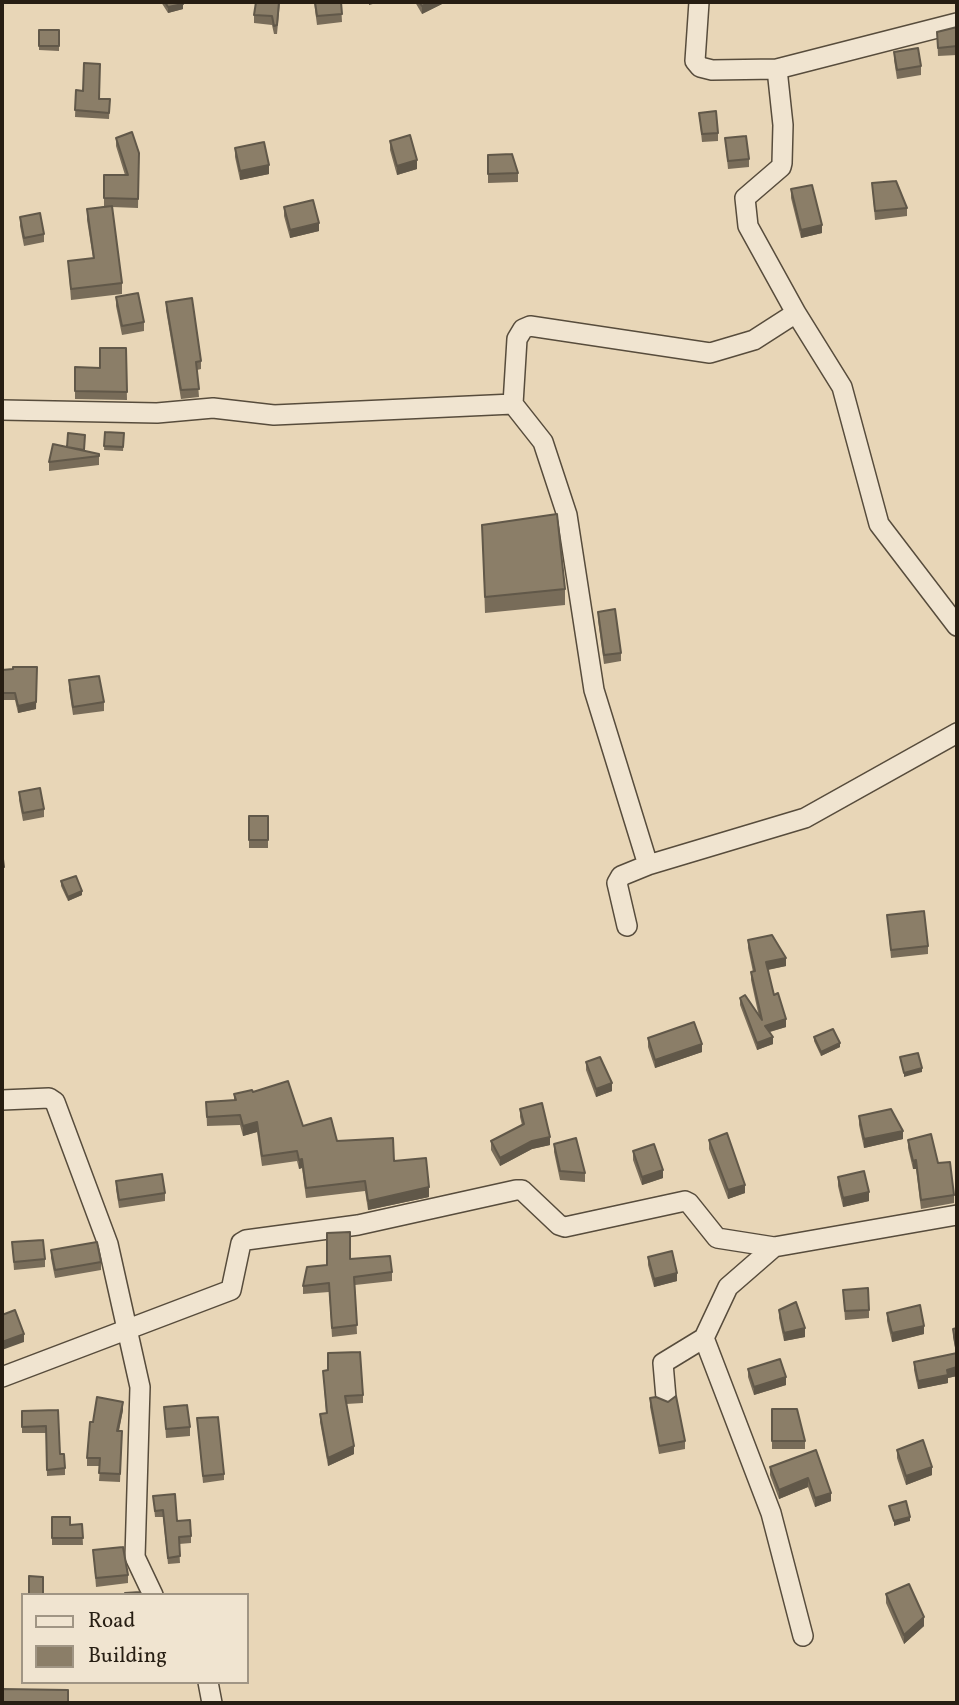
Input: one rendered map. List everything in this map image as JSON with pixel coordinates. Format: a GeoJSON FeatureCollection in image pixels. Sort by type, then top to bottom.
{"type":"FeatureCollection","features":[{"type":"Feature","properties":{"kind":"street"},"geometry":{"type":"LineString","coordinates":[[699,2],[695,61],[701,67],[712,70],[777,69],[957,23]]}},
{"type":"Feature","properties":{"kind":"street"},"geometry":{"type":"LineString","coordinates":[[777,69],[783,125],[782,163],[781,167],[745,198],[745,213],[754,240],[842,387],[879,524],[957,626]]}},
{"type":"Feature","properties":{"kind":"street"},"geometry":{"type":"LineString","coordinates":[[648,865],[594,690],[567,515],[543,442],[513,404],[517,340],[523,329],[530,326],[710,353],[754,340],[796,313]]}},
{"type":"Feature","properties":{"kind":"street"},"geometry":{"type":"LineString","coordinates":[[2,410],[157,413],[213,408],[274,415],[513,404]]}},
{"type":"Feature","properties":{"kind":"street"},"geometry":{"type":"LineString","coordinates":[[627,926],[617,883],[621,876],[648,865],[805,818],[957,733]]}},
{"type":"Feature","properties":{"kind":"street"},"geometry":{"type":"LineString","coordinates":[[2,1100],[9,1102],[49,1098],[59,1108],[108,1244],[140,1387],[135,1557],[152,1593]]}},
{"type":"Feature","properties":{"kind":"street"},"geometry":{"type":"LineString","coordinates":[[2,1377],[231,1290],[241,1243],[246,1240],[358,1225],[516,1190],[522,1191],[559,1225],[565,1227],[685,1201],[717,1238],[774,1247],[957,1215]]}},
{"type":"Feature","properties":{"kind":"street"},"geometry":{"type":"LineString","coordinates":[[666,1398],[663,1363],[704,1338],[728,1287],[774,1247]]}},
{"type":"Feature","properties":{"kind":"street"},"geometry":{"type":"LineString","coordinates":[[704,1338],[771,1513],[803,1636]]}},
{"type":"Feature","properties":{"kind":"street"},"geometry":{"type":"LineString","coordinates":[[208,1684],[212,1703]]}},
{"type":"Feature","properties":{"kind":"building"},"geometry":{"type":"Polygon","coordinates":[[[165,2],[182,2],[183,4],[168,7],[165,2]]]}},
{"type":"Feature","properties":{"kind":"building"},"geometry":{"type":"Polygon","coordinates":[[[256,2],[279,2],[277,25],[274,26],[272,16],[254,15],[256,2]]]}},
{"type":"Feature","properties":{"kind":"building"},"geometry":{"type":"Polygon","coordinates":[[[315,2],[341,2],[342,14],[317,16],[315,2]]]}},
{"type":"Feature","properties":{"kind":"building"},"geometry":{"type":"Polygon","coordinates":[[[957,27],[957,46],[938,48],[937,32],[957,27]]]}},
{"type":"Feature","properties":{"kind":"building"},"geometry":{"type":"Polygon","coordinates":[[[39,30],[59,30],[59,46],[39,46],[39,30]]]}},
{"type":"Feature","properties":{"kind":"building"},"geometry":{"type":"Polygon","coordinates":[[[918,48],[921,66],[897,70],[894,52],[918,48]]]}},
{"type":"Feature","properties":{"kind":"building"},"geometry":{"type":"Polygon","coordinates":[[[84,63],[100,64],[99,99],[110,99],[109,113],[75,110],[76,90],[83,91],[84,63]]]}},
{"type":"Feature","properties":{"kind":"building"},"geometry":{"type":"Polygon","coordinates":[[[716,111],[718,133],[702,134],[699,113],[716,111]]]}},
{"type":"Feature","properties":{"kind":"building"},"geometry":{"type":"Polygon","coordinates":[[[132,132],[139,153],[138,199],[104,198],[104,175],[128,175],[116,138],[132,132]]]}},
{"type":"Feature","properties":{"kind":"building"},"geometry":{"type":"Polygon","coordinates":[[[410,135],[417,160],[397,166],[390,141],[410,135]]]}},
{"type":"Feature","properties":{"kind":"building"},"geometry":{"type":"Polygon","coordinates":[[[746,136],[749,159],[728,161],[725,138],[746,136]]]}},
{"type":"Feature","properties":{"kind":"building"},"geometry":{"type":"Polygon","coordinates":[[[264,142],[269,165],[240,171],[235,148],[264,142]]]}},
{"type":"Feature","properties":{"kind":"building"},"geometry":{"type":"Polygon","coordinates":[[[512,154],[518,173],[488,174],[488,155],[512,154]]]}},
{"type":"Feature","properties":{"kind":"building"},"geometry":{"type":"Polygon","coordinates":[[[896,181],[907,208],[875,211],[872,183],[896,181]]]}},
{"type":"Feature","properties":{"kind":"building"},"geometry":{"type":"Polygon","coordinates":[[[812,185],[822,225],[801,230],[791,189],[812,185]]]}},
{"type":"Feature","properties":{"kind":"building"},"geometry":{"type":"Polygon","coordinates":[[[313,200],[319,223],[290,230],[284,207],[313,200]]]}},
{"type":"Feature","properties":{"kind":"building"},"geometry":{"type":"Polygon","coordinates":[[[112,206],[122,283],[71,289],[68,261],[94,258],[87,209],[112,206]]]}},
{"type":"Feature","properties":{"kind":"building"},"geometry":{"type":"Polygon","coordinates":[[[40,213],[44,234],[24,238],[20,217],[40,213]]]}},
{"type":"Feature","properties":{"kind":"building"},"geometry":{"type":"Polygon","coordinates":[[[138,293],[144,322],[122,326],[116,297],[138,293]]]}},
{"type":"Feature","properties":{"kind":"building"},"geometry":{"type":"Polygon","coordinates":[[[192,298],[201,361],[196,362],[199,389],[181,390],[166,302],[192,298]]]}},
{"type":"Feature","properties":{"kind":"building"},"geometry":{"type":"Polygon","coordinates":[[[100,348],[126,348],[127,392],[75,391],[75,367],[100,368],[100,348]]]}},
{"type":"Feature","properties":{"kind":"building"},"geometry":{"type":"Polygon","coordinates":[[[105,432],[124,433],[123,447],[104,446],[105,432]]]}},
{"type":"Feature","properties":{"kind":"building"},"geometry":{"type":"Polygon","coordinates":[[[68,433],[85,435],[84,450],[67,447],[68,433]]]}},
{"type":"Feature","properties":{"kind":"building"},"geometry":{"type":"Polygon","coordinates":[[[53,444],[99,454],[99,456],[49,462],[53,444]]]}},
{"type":"Feature","properties":{"kind":"building"},"geometry":{"type":"Polygon","coordinates":[[[557,514],[565,589],[485,597],[482,525],[557,514]]]}},
{"type":"Feature","properties":{"kind":"building"},"geometry":{"type":"Polygon","coordinates":[[[615,609],[621,653],[604,655],[598,612],[615,609]]]}},
{"type":"Feature","properties":{"kind":"building"},"geometry":{"type":"Polygon","coordinates":[[[37,667],[36,702],[18,706],[15,693],[2,693],[2,670],[37,667]]]}},
{"type":"Feature","properties":{"kind":"building"},"geometry":{"type":"Polygon","coordinates":[[[99,676],[104,702],[73,707],[69,680],[99,676]]]}},
{"type":"Feature","properties":{"kind":"building"},"geometry":{"type":"Polygon","coordinates":[[[40,788],[44,809],[23,813],[19,792],[40,788]]]}},
{"type":"Feature","properties":{"kind":"building"},"geometry":{"type":"Polygon","coordinates":[[[249,816],[268,816],[268,840],[249,840],[249,816]]]}},
{"type":"Feature","properties":{"kind":"building"},"geometry":{"type":"Polygon","coordinates":[[[76,876],[82,891],[68,897],[61,881],[76,876]]]}},
{"type":"Feature","properties":{"kind":"building"},"geometry":{"type":"Polygon","coordinates":[[[924,911],[928,946],[891,950],[887,915],[924,911]]]}},
{"type":"Feature","properties":{"kind":"building"},"geometry":{"type":"Polygon","coordinates":[[[772,935],[786,958],[766,962],[774,995],[778,993],[786,1019],[765,1026],[773,1037],[757,1043],[740,998],[745,995],[762,1020],[751,972],[755,971],[748,940],[772,935]]]}},
{"type":"Feature","properties":{"kind":"building"},"geometry":{"type":"Polygon","coordinates":[[[694,1022],[702,1044],[655,1060],[648,1038],[694,1022]]]}},
{"type":"Feature","properties":{"kind":"building"},"geometry":{"type":"Polygon","coordinates":[[[833,1029],[840,1043],[821,1052],[814,1037],[833,1029]]]}},
{"type":"Feature","properties":{"kind":"building"},"geometry":{"type":"Polygon","coordinates":[[[918,1053],[922,1068],[904,1073],[900,1057],[918,1053]]]}},
{"type":"Feature","properties":{"kind":"building"},"geometry":{"type":"Polygon","coordinates":[[[600,1057],[612,1083],[596,1089],[586,1062],[600,1057]]]}},
{"type":"Feature","properties":{"kind":"building"},"geometry":{"type":"Polygon","coordinates":[[[288,1081],[303,1126],[331,1118],[337,1141],[393,1138],[394,1161],[426,1158],[429,1187],[368,1201],[365,1181],[306,1188],[302,1159],[299,1160],[297,1151],[262,1156],[257,1122],[243,1126],[240,1115],[207,1117],[206,1102],[236,1100],[234,1094],[253,1092],[288,1081]]]}},
{"type":"Feature","properties":{"kind":"building"},"geometry":{"type":"Polygon","coordinates":[[[542,1103],[550,1137],[532,1141],[500,1158],[491,1141],[524,1124],[520,1109],[542,1103]]]}},
{"type":"Feature","properties":{"kind":"building"},"geometry":{"type":"Polygon","coordinates":[[[891,1109],[903,1131],[864,1139],[859,1116],[891,1109]]]}},
{"type":"Feature","properties":{"kind":"building"},"geometry":{"type":"Polygon","coordinates":[[[727,1133],[745,1185],[728,1190],[709,1140],[727,1133]]]}},
{"type":"Feature","properties":{"kind":"building"},"geometry":{"type":"Polygon","coordinates":[[[931,1134],[938,1163],[950,1162],[954,1195],[921,1200],[916,1160],[913,1161],[908,1140],[931,1134]]]}},
{"type":"Feature","properties":{"kind":"building"},"geometry":{"type":"Polygon","coordinates":[[[576,1138],[585,1173],[560,1171],[554,1144],[576,1138]]]}},
{"type":"Feature","properties":{"kind":"building"},"geometry":{"type":"Polygon","coordinates":[[[654,1144],[663,1170],[642,1177],[633,1151],[654,1144]]]}},
{"type":"Feature","properties":{"kind":"building"},"geometry":{"type":"Polygon","coordinates":[[[864,1171],[869,1192],[843,1198],[838,1177],[864,1171]]]}},
{"type":"Feature","properties":{"kind":"building"},"geometry":{"type":"Polygon","coordinates":[[[162,1174],[165,1193],[119,1200],[116,1181],[162,1174]]]}},
{"type":"Feature","properties":{"kind":"building"},"geometry":{"type":"Polygon","coordinates":[[[350,1232],[350,1259],[390,1256],[392,1272],[354,1277],[357,1325],[332,1328],[329,1283],[303,1286],[307,1267],[327,1265],[327,1233],[350,1232]]]}},
{"type":"Feature","properties":{"kind":"building"},"geometry":{"type":"Polygon","coordinates":[[[43,1240],[45,1259],[14,1262],[12,1242],[43,1240]]]}},
{"type":"Feature","properties":{"kind":"building"},"geometry":{"type":"Polygon","coordinates":[[[97,1242],[101,1262],[55,1270],[51,1250],[97,1242]]]}},
{"type":"Feature","properties":{"kind":"building"},"geometry":{"type":"Polygon","coordinates":[[[672,1251],[677,1273],[654,1279],[648,1257],[672,1251]]]}},
{"type":"Feature","properties":{"kind":"building"},"geometry":{"type":"Polygon","coordinates":[[[868,1288],[869,1310],[845,1311],[843,1290],[868,1288]]]}},
{"type":"Feature","properties":{"kind":"building"},"geometry":{"type":"Polygon","coordinates":[[[796,1302],[805,1328],[784,1333],[779,1310],[796,1302]]]}},
{"type":"Feature","properties":{"kind":"building"},"geometry":{"type":"Polygon","coordinates":[[[920,1305],[924,1326],[892,1333],[887,1313],[920,1305]]]}},
{"type":"Feature","properties":{"kind":"building"},"geometry":{"type":"Polygon","coordinates":[[[15,1310],[24,1334],[2,1342],[2,1315],[15,1310]]]}},
{"type":"Feature","properties":{"kind":"building"},"geometry":{"type":"Polygon","coordinates":[[[957,1328],[957,1353],[953,1329],[957,1328]]]}},
{"type":"Feature","properties":{"kind":"building"},"geometry":{"type":"Polygon","coordinates":[[[360,1352],[363,1395],[345,1396],[354,1446],[328,1458],[320,1414],[327,1413],[323,1371],[328,1370],[328,1353],[360,1352]]]}},
{"type":"Feature","properties":{"kind":"building"},"geometry":{"type":"Polygon","coordinates":[[[957,1353],[957,1367],[947,1370],[948,1375],[918,1381],[914,1362],[957,1353]]]}},
{"type":"Feature","properties":{"kind":"building"},"geometry":{"type":"Polygon","coordinates":[[[780,1359],[786,1377],[754,1387],[748,1369],[780,1359]]]}},
{"type":"Feature","properties":{"kind":"building"},"geometry":{"type":"Polygon","coordinates":[[[676,1396],[685,1441],[659,1446],[650,1398],[656,1397],[668,1402],[676,1396]]]}},
{"type":"Feature","properties":{"kind":"building"},"geometry":{"type":"Polygon","coordinates":[[[97,1397],[123,1402],[117,1431],[122,1431],[120,1474],[99,1473],[100,1458],[87,1458],[90,1422],[93,1422],[97,1397]]]}},
{"type":"Feature","properties":{"kind":"building"},"geometry":{"type":"Polygon","coordinates":[[[187,1405],[190,1427],[166,1429],[164,1407],[187,1405]]]}},
{"type":"Feature","properties":{"kind":"building"},"geometry":{"type":"Polygon","coordinates":[[[772,1409],[797,1409],[805,1441],[772,1441],[772,1409]]]}},
{"type":"Feature","properties":{"kind":"building"},"geometry":{"type":"Polygon","coordinates":[[[58,1410],[60,1454],[64,1454],[65,1468],[47,1470],[46,1426],[22,1427],[22,1411],[58,1410]]]}},
{"type":"Feature","properties":{"kind":"building"},"geometry":{"type":"Polygon","coordinates":[[[218,1417],[224,1474],[203,1476],[197,1418],[218,1417]]]}},
{"type":"Feature","properties":{"kind":"building"},"geometry":{"type":"Polygon","coordinates":[[[923,1440],[932,1467],[906,1476],[897,1450],[923,1440]]]}},
{"type":"Feature","properties":{"kind":"building"},"geometry":{"type":"Polygon","coordinates":[[[816,1450],[831,1493],[815,1498],[808,1478],[779,1490],[770,1467],[816,1450]]]}},
{"type":"Feature","properties":{"kind":"building"},"geometry":{"type":"Polygon","coordinates":[[[175,1494],[177,1521],[190,1520],[191,1536],[179,1537],[180,1556],[168,1558],[163,1510],[155,1511],[153,1496],[175,1494]]]}},
{"type":"Feature","properties":{"kind":"building"},"geometry":{"type":"Polygon","coordinates":[[[906,1501],[910,1517],[894,1521],[889,1506],[906,1501]]]}},
{"type":"Feature","properties":{"kind":"building"},"geometry":{"type":"Polygon","coordinates":[[[52,1517],[70,1517],[70,1525],[82,1524],[83,1538],[52,1538],[52,1517]]]}},
{"type":"Feature","properties":{"kind":"building"},"geometry":{"type":"Polygon","coordinates":[[[123,1547],[128,1575],[96,1578],[93,1550],[123,1547]]]}},
{"type":"Feature","properties":{"kind":"building"},"geometry":{"type":"Polygon","coordinates":[[[29,1576],[43,1577],[43,1593],[29,1593],[29,1576]]]}},
{"type":"Feature","properties":{"kind":"building"},"geometry":{"type":"Polygon","coordinates":[[[909,1584],[924,1617],[904,1635],[886,1594],[909,1584]]]}},
{"type":"Feature","properties":{"kind":"building"},"geometry":{"type":"Polygon","coordinates":[[[2,1689],[68,1690],[68,1703],[2,1703],[2,1689]]]}}]}
